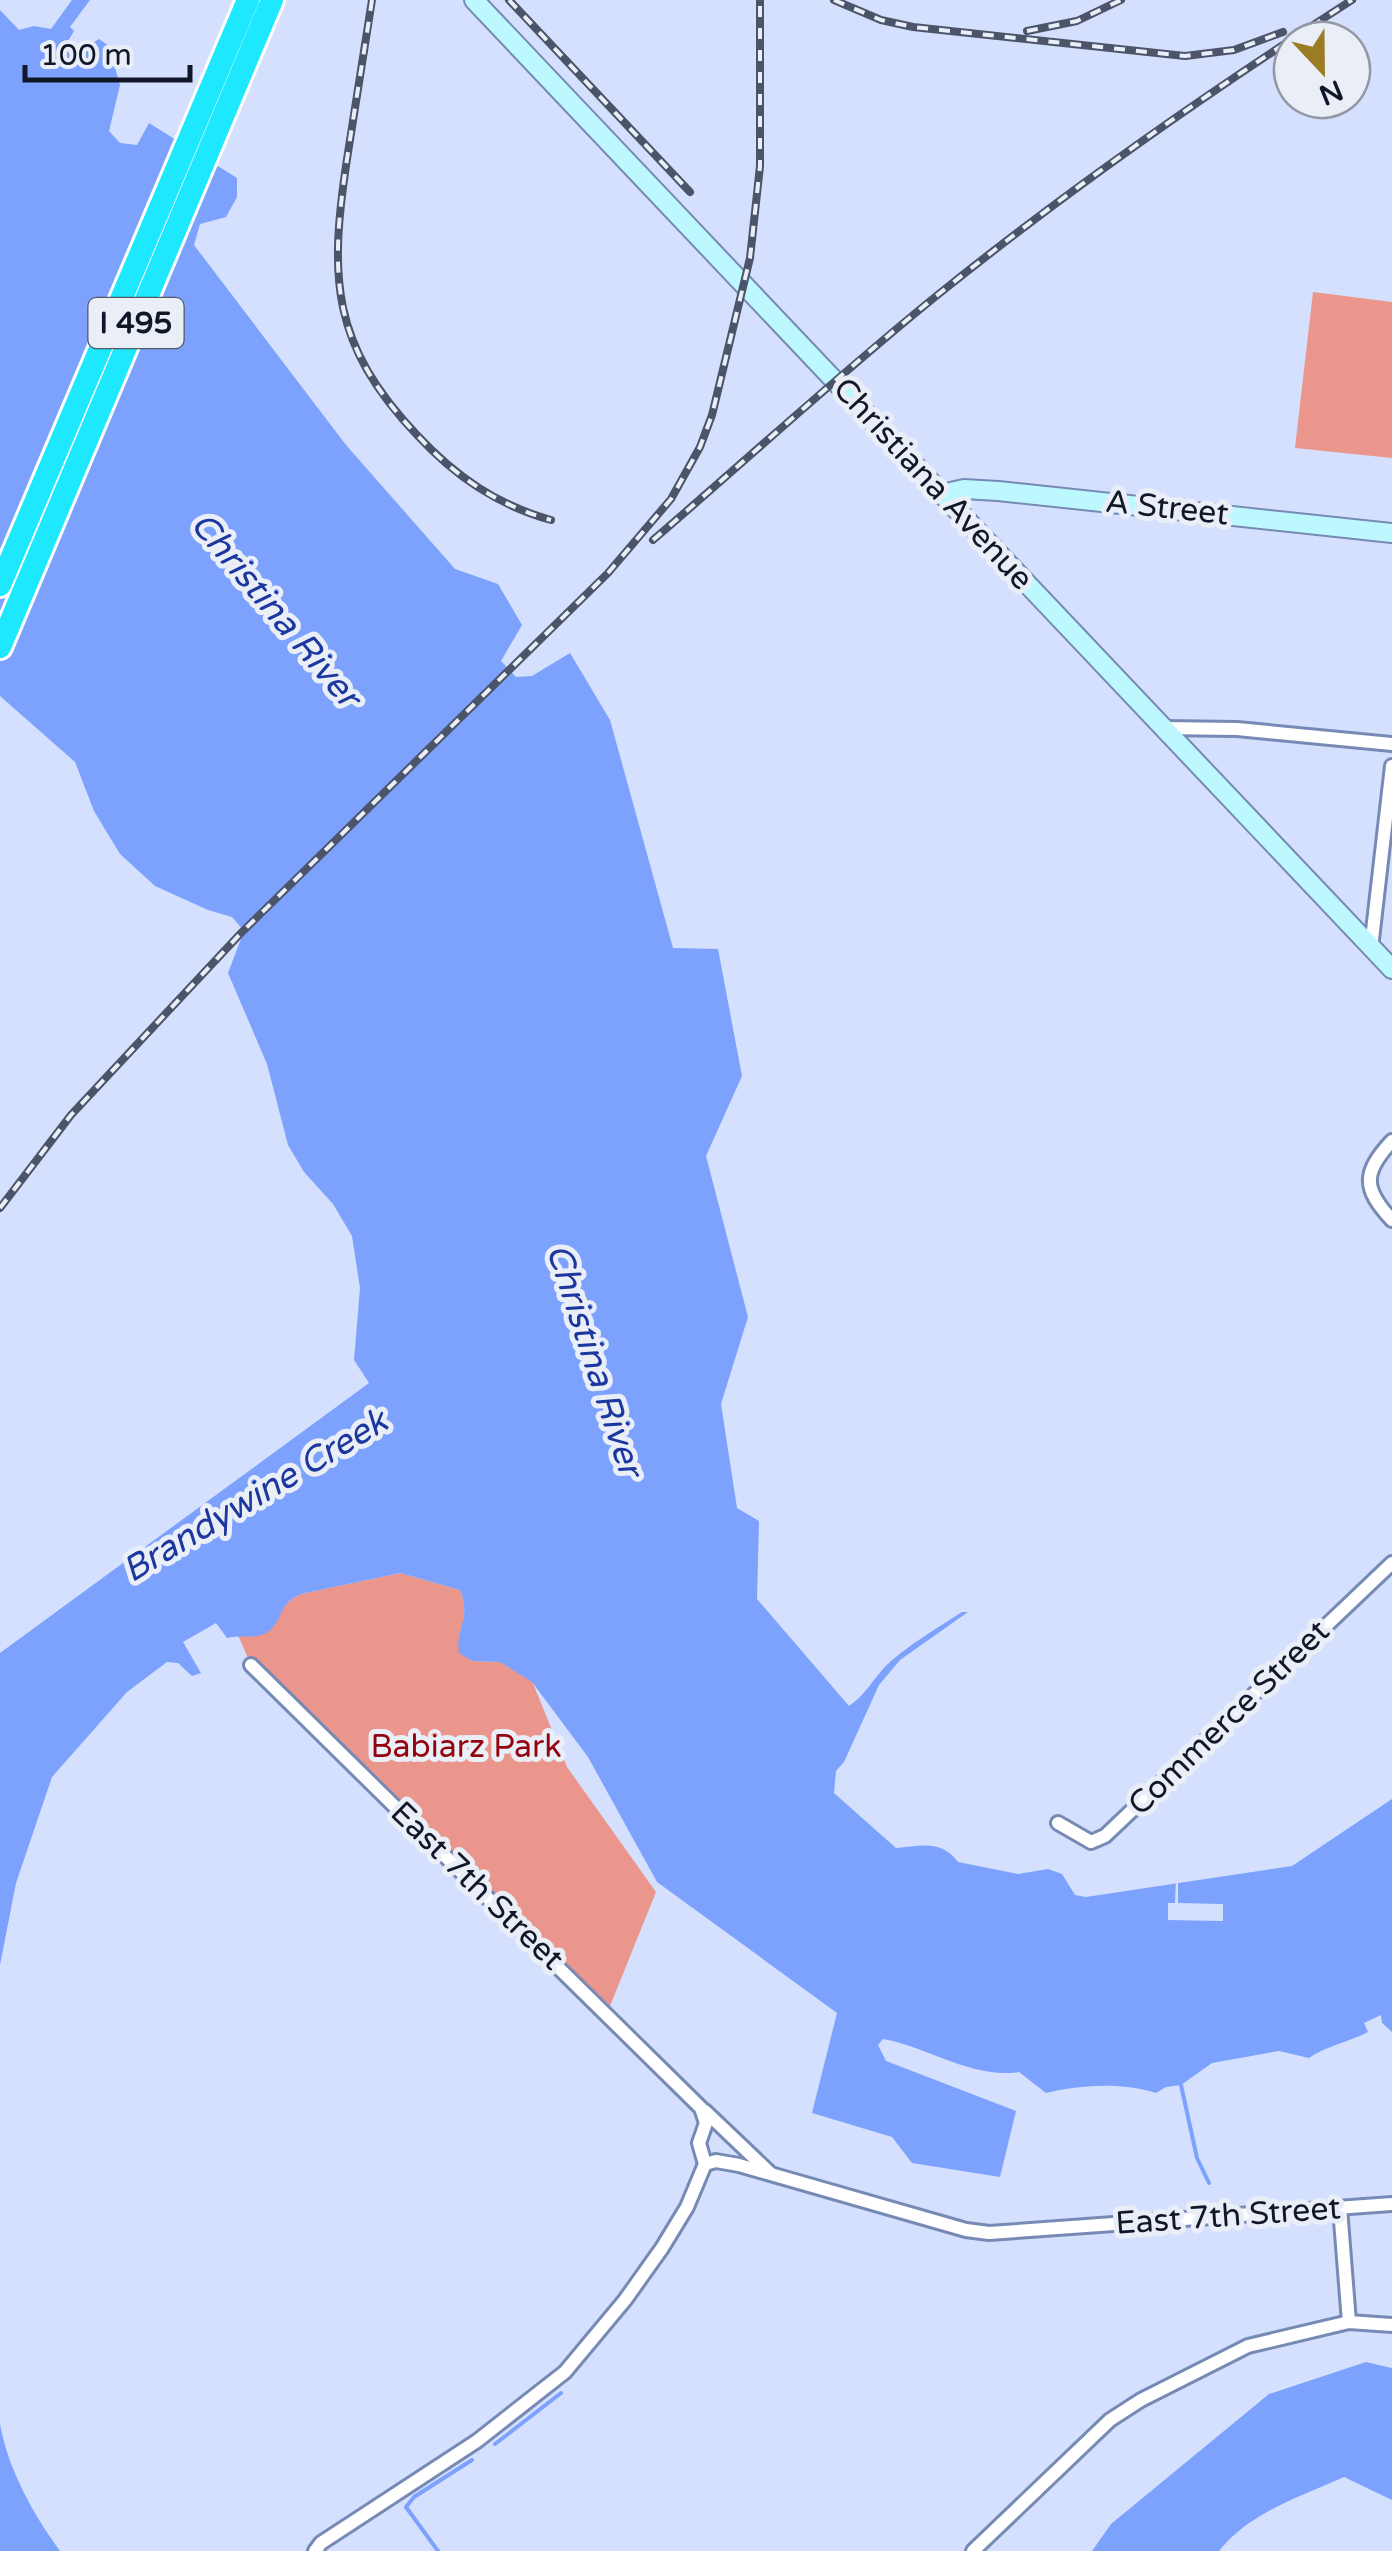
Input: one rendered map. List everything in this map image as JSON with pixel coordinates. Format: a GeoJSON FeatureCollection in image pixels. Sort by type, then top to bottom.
{"type":"FeatureCollection","features":[{"type":"Feature","properties":{"kind":"highway","name":"I 495"},"geometry":{"type":"LineString","coordinates":[[0,585],[248,0]]}},
{"type":"Feature","properties":{"kind":"highway","name":"I 495"},"geometry":{"type":"LineString","coordinates":[[0,647],[272,0]]}},
{"type":"Feature","properties":{"kind":"main road","name":"Christiana Avenue"},"geometry":{"type":"LineString","coordinates":[[474,0],[1392,970]]}},
{"type":"Feature","properties":{"kind":"main road","name":"A Street"},"geometry":{"type":"LineString","coordinates":[[942,494],[998,490],[1392,533]]}},
{"type":"Feature","properties":{"kind":"street"},"geometry":{"type":"LineString","coordinates":[[1162,728],[1236,728],[1392,744]]}},
{"type":"Feature","properties":{"kind":"street"},"geometry":{"type":"LineString","coordinates":[[1372,948],[1392,766]]}},
{"type":"Feature","properties":{"kind":"street"},"geometry":{"type":"LineString","coordinates":[[1392,1142],[1372,1162],[1370,1187],[1392,1220]]}},
{"type":"Feature","properties":{"kind":"street","name":"Commerce Street"},"geometry":{"type":"LineString","coordinates":[[1058,1823],[1091,1842],[1105,1836],[1392,1563]]}},
{"type":"Feature","properties":{"kind":"street","name":"East 7th Street"},"geometry":{"type":"LineString","coordinates":[[251,1665],[772,2175]]}},
{"type":"Feature","properties":{"kind":"street"},"geometry":{"type":"LineString","coordinates":[[316,2551],[321,2543],[477,2441],[565,2372],[625,2300],[677,2226],[705,2164],[699,2143],[706,2124],[701,2108]]}},
{"type":"Feature","properties":{"kind":"street","name":"East 7th Street"},"geometry":{"type":"LineString","coordinates":[[705,2164],[716,2160],[966,2230],[989,2233],[1392,2204]]}},
{"type":"Feature","properties":{"kind":"street"},"geometry":{"type":"LineString","coordinates":[[1340,2208],[1349,2322]]}},
{"type":"Feature","properties":{"kind":"street"},"geometry":{"type":"LineString","coordinates":[[973,2551],[1122,2411],[1248,2346],[1349,2322],[1392,2325]]}},
{"type":"Feature","properties":{"kind":"green space"},"geometry":{"type":"Polygon","coordinates":[[[1313,292],[1392,302],[1392,458],[1295,448],[1313,292]]]}},
{"type":"Feature","properties":{"kind":"green space","name":"Babiarz Park"},"geometry":{"type":"Polygon","coordinates":[[[400,1573],[460,1590],[464,1616],[460,1653],[472,1661],[500,1662],[532,1681],[567,1767],[656,1892],[610,2006],[251,1665],[238,1635],[263,1633],[291,1600],[301,1594],[400,1573]]]}},
{"type":"Feature","properties":{"kind":"water"},"geometry":{"type":"Polygon","coordinates":[[[72,0],[90,0],[70,27],[74,31],[64,48],[72,56],[99,39],[109,46],[120,85],[109,131],[120,143],[137,145],[149,123],[237,178],[237,197],[226,217],[200,224],[194,245],[346,445],[455,569],[498,584],[522,625],[501,661],[516,677],[532,676],[570,653],[610,720],[673,948],[718,949],[742,1076],[706,1156],[748,1317],[721,1404],[737,1508],[759,1521],[757,1599],[849,1706],[896,1657],[962,1612],[968,1612],[900,1660],[879,1685],[844,1762],[836,1771],[834,1793],[896,1848],[937,1847],[958,1862],[1018,1874],[1048,1869],[1062,1874],[1075,1895],[1086,1897],[1292,1866],[1392,1799],[1392,2032],[1382,2023],[1381,2015],[1364,2023],[1368,2032],[1309,2058],[1279,2051],[1212,2063],[1181,2085],[1156,2093],[1101,2086],[1046,2093],[1019,2072],[967,2067],[883,2039],[878,2045],[886,2061],[1016,2111],[1000,2177],[912,2163],[892,2137],[812,2113],[837,2013],[657,1882],[588,1757],[532,1682],[500,1662],[472,1661],[459,1653],[464,1616],[460,1590],[400,1573],[301,1594],[288,1602],[269,1631],[260,1635],[227,1638],[216,1623],[183,1642],[201,1673],[192,1676],[178,1663],[167,1662],[127,1692],[52,1777],[16,1883],[0,1965],[0,1653],[369,1383],[354,1360],[360,1288],[352,1236],[288,1145],[267,1064],[228,973],[244,931],[232,917],[155,886],[120,854],[94,811],[75,762],[0,696],[0,10],[19,30],[34,26],[51,29],[72,0]]]}},
{"type":"Feature","properties":{"kind":"water"},"geometry":{"type":"Polygon","coordinates":[[[1366,2362],[1392,2368],[1392,2500],[1344,2477],[1261,2516],[1231,2537],[1219,2551],[1092,2551],[1111,2524],[1269,2394],[1366,2362]]]}},
{"type":"Feature","properties":{"kind":"water"},"geometry":{"type":"Polygon","coordinates":[[[0,2424],[23,2490],[60,2551],[0,2551],[0,2424]]]}},
{"type":"Feature","properties":{"kind":"pier"},"geometry":{"type":"Polygon","coordinates":[[[1176,1878],[1178,1903],[1223,1904],[1223,1921],[1168,1920],[1168,1903],[1175,1903],[1176,1878]]]}},
{"type":"Feature","properties":{"kind":"waterway"},"geometry":{"type":"LineString","coordinates":[[1181,2085],[1197,2158],[1209,2183]]}},
{"type":"Feature","properties":{"kind":"waterway"},"geometry":{"type":"LineString","coordinates":[[495,2444],[561,2393]]}},
{"type":"Feature","properties":{"kind":"waterway"},"geometry":{"type":"LineString","coordinates":[[438,2551],[406,2507],[414,2497],[472,2460]]}},
{"type":"Feature","properties":{"kind":"railway"},"geometry":{"type":"LineString","coordinates":[[372,0],[338,240],[343,308],[352,339],[389,402],[446,463],[495,497],[551,520]]}},
{"type":"Feature","properties":{"kind":"railway"},"geometry":{"type":"LineString","coordinates":[[509,0],[690,192]]}},
{"type":"Feature","properties":{"kind":"railway"},"geometry":{"type":"LineString","coordinates":[[0,1208],[71,1115],[241,933],[608,573],[671,499],[700,447],[712,415],[750,258],[760,166],[760,0]]}},
{"type":"Feature","properties":{"kind":"railway"},"geometry":{"type":"LineString","coordinates":[[834,0],[881,20],[913,27],[1185,56],[1234,50],[1272,36]]}},
{"type":"Feature","properties":{"kind":"railway"},"geometry":{"type":"LineString","coordinates":[[1027,31],[1077,21],[1121,0]]}},
{"type":"Feature","properties":{"kind":"railway"},"geometry":{"type":"LineString","coordinates":[[653,540],[871,350],[994,250],[1145,139],[1352,0]]}},
{"type":"Feature","properties":{"kind":"water label","name":"Christina River"},"geometry":{"type":"Point","coordinates":[275,610]}},
{"type":"Feature","properties":{"kind":"water label","name":"Christina River"},"geometry":{"type":"Point","coordinates":[594,1360]}},
{"type":"Feature","properties":{"kind":"water label","name":"Brandywine Creek"},"geometry":{"type":"Point","coordinates":[255,1496]}}]}
